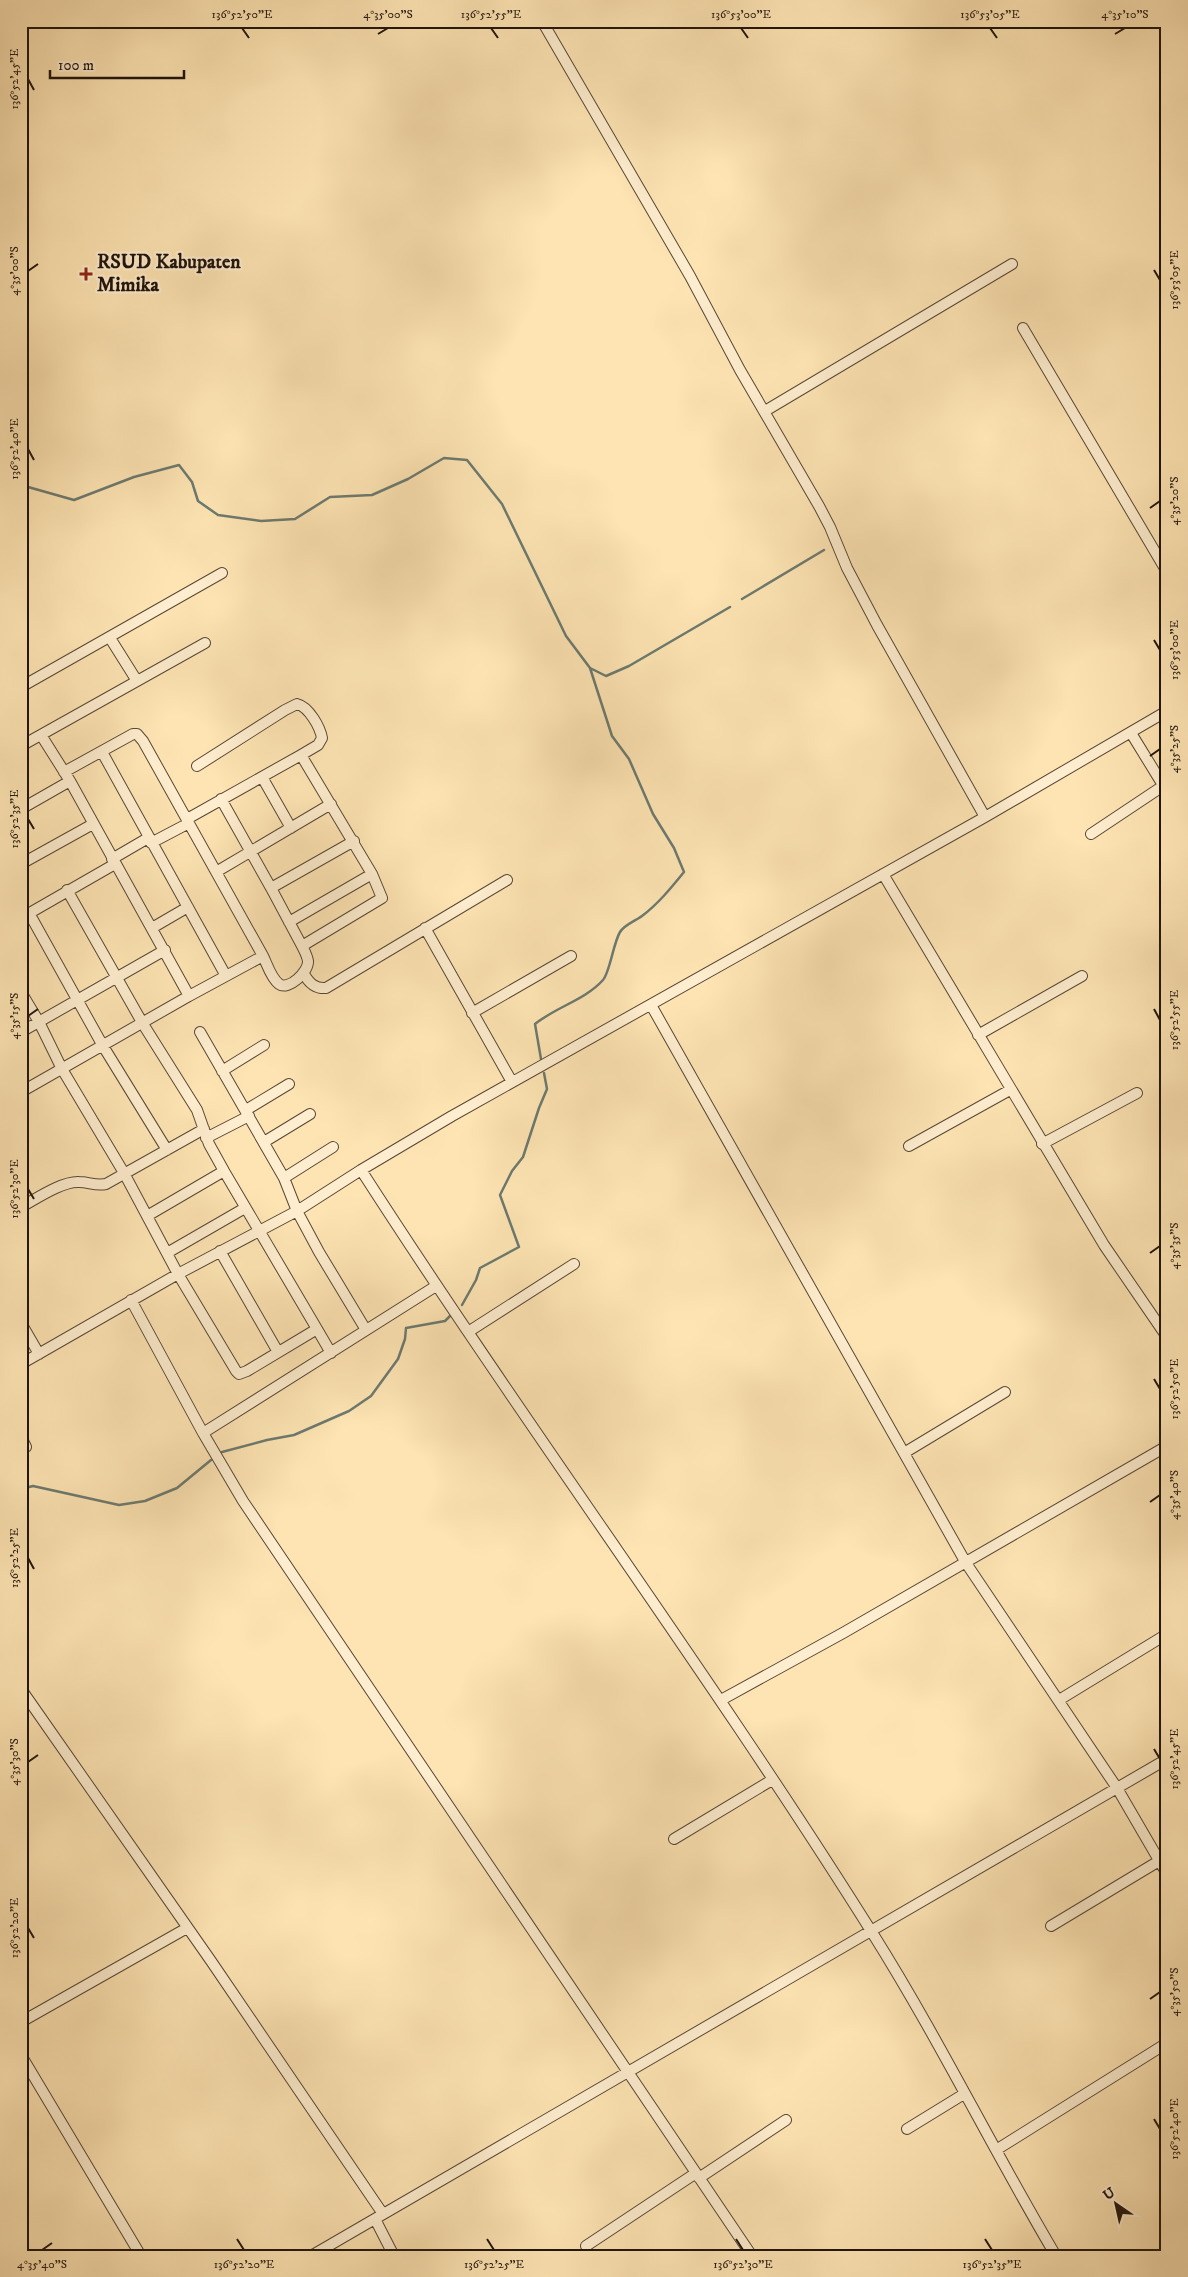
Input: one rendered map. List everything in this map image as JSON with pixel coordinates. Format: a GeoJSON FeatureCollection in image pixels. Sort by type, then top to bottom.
{"type":"FeatureCollection","features":[{"type":"Feature","properties":{"kind":"street"},"geometry":{"type":"LineString","coordinates":[[542,21],[690,276],[830,527],[847,568],[877,625],[985,817]]}},
{"type":"Feature","properties":{"kind":"street"},"geometry":{"type":"LineString","coordinates":[[764,411],[1012,264]]}},
{"type":"Feature","properties":{"kind":"street"},"geometry":{"type":"LineString","coordinates":[[1023,328],[1167,572]]}},
{"type":"Feature","properties":{"kind":"street"},"geometry":{"type":"LineString","coordinates":[[21,687],[222,573]]}},
{"type":"Feature","properties":{"kind":"street"},"geometry":{"type":"LineString","coordinates":[[110,638],[137,681]]}},
{"type":"Feature","properties":{"kind":"street"},"geometry":{"type":"LineString","coordinates":[[21,746],[205,643]]}},
{"type":"Feature","properties":{"kind":"street"},"geometry":{"type":"LineString","coordinates":[[167,1150],[25,916],[114,861],[188,821],[221,799],[315,747],[322,738],[320,730],[304,706],[297,704],[197,766]]}},
{"type":"Feature","properties":{"kind":"street"},"geometry":{"type":"LineString","coordinates":[[21,1364],[131,1300],[297,1211],[361,1170],[512,1082],[985,817],[1167,711]]}},
{"type":"Feature","properties":{"kind":"street"},"geometry":{"type":"LineString","coordinates":[[1091,834],[1165,789],[1131,733]]}},
{"type":"Feature","properties":{"kind":"street"},"geometry":{"type":"LineString","coordinates":[[64,772],[136,734],[188,821],[276,981],[280,985],[285,986],[304,974],[308,960],[272,888],[221,799]]}},
{"type":"Feature","properties":{"kind":"street"},"geometry":{"type":"LineString","coordinates":[[41,735],[70,781],[190,996]]}},
{"type":"Feature","properties":{"kind":"street"},"geometry":{"type":"LineString","coordinates":[[102,752],[226,976]]}},
{"type":"Feature","properties":{"kind":"street"},"geometry":{"type":"LineString","coordinates":[[301,754],[354,841],[382,894],[381,899],[302,946]]}},
{"type":"Feature","properties":{"kind":"street"},"geometry":{"type":"LineString","coordinates":[[262,777],[291,828]]}},
{"type":"Feature","properties":{"kind":"street"},"geometry":{"type":"LineString","coordinates":[[21,809],[70,781]]}},
{"type":"Feature","properties":{"kind":"street"},"geometry":{"type":"LineString","coordinates":[[216,872],[331,804]]}},
{"type":"Feature","properties":{"kind":"street"},"geometry":{"type":"LineString","coordinates":[[21,864],[93,824]]}},
{"type":"Feature","properties":{"kind":"street"},"geometry":{"type":"LineString","coordinates":[[272,888],[354,841]]}},
{"type":"Feature","properties":{"kind":"street"},"geometry":{"type":"LineString","coordinates":[[289,922],[372,874]]}},
{"type":"Feature","properties":{"kind":"street"},"geometry":{"type":"LineString","coordinates":[[883,874],[1042,1144],[1104,1245],[1167,1337]]}},
{"type":"Feature","properties":{"kind":"street"},"geometry":{"type":"LineString","coordinates":[[304,974],[313,986],[319,989],[326,988],[507,880]]}},
{"type":"Feature","properties":{"kind":"street"},"geometry":{"type":"LineString","coordinates":[[67,890],[143,1024],[197,1110],[205,1133],[244,1208],[331,1352]]}},
{"type":"Feature","properties":{"kind":"street"},"geometry":{"type":"LineString","coordinates":[[152,928],[188,907]]}},
{"type":"Feature","properties":{"kind":"street"},"geometry":{"type":"LineString","coordinates":[[425,928],[512,1082]]}},
{"type":"Feature","properties":{"kind":"street"},"geometry":{"type":"LineString","coordinates":[[21,1032],[164,950]]}},
{"type":"Feature","properties":{"kind":"street"},"geometry":{"type":"LineString","coordinates":[[21,1092],[263,956]]}},
{"type":"Feature","properties":{"kind":"street"},"geometry":{"type":"LineString","coordinates":[[472,1013],[571,956]]}},
{"type":"Feature","properties":{"kind":"street"},"geometry":{"type":"LineString","coordinates":[[978,1035],[1082,976]]}},
{"type":"Feature","properties":{"kind":"street"},"geometry":{"type":"LineString","coordinates":[[21,992],[39,1022],[62,1069],[124,1173],[178,1274],[236,1371],[243,1373],[317,1329]]}},
{"type":"Feature","properties":{"kind":"street"},"geometry":{"type":"LineString","coordinates":[[651,1005],[966,1562],[1117,1788],[1167,1874]]}},
{"type":"Feature","properties":{"kind":"street"},"geometry":{"type":"LineString","coordinates":[[200,1032],[284,1178],[297,1211],[329,1270],[366,1330]]}},
{"type":"Feature","properties":{"kind":"street"},"geometry":{"type":"LineString","coordinates":[[222,1070],[264,1045]]}},
{"type":"Feature","properties":{"kind":"street"},"geometry":{"type":"LineString","coordinates":[[21,1207],[52,1190],[72,1183],[78,1182],[97,1186],[106,1184],[167,1150],[247,1113],[289,1084]]}},
{"type":"Feature","properties":{"kind":"street"},"geometry":{"type":"LineString","coordinates":[[909,1146],[1010,1090]]}},
{"type":"Feature","properties":{"kind":"street"},"geometry":{"type":"LineString","coordinates":[[1042,1144],[1137,1093]]}},
{"type":"Feature","properties":{"kind":"street"},"geometry":{"type":"LineString","coordinates":[[264,1142],[310,1114]]}},
{"type":"Feature","properties":{"kind":"street"},"geometry":{"type":"LineString","coordinates":[[284,1178],[333,1147]]}},
{"type":"Feature","properties":{"kind":"street"},"geometry":{"type":"LineString","coordinates":[[361,1170],[436,1286],[721,1700],[871,1931],[1056,2256]]}},
{"type":"Feature","properties":{"kind":"street"},"geometry":{"type":"LineString","coordinates":[[147,1216],[224,1171]]}},
{"type":"Feature","properties":{"kind":"street"},"geometry":{"type":"LineString","coordinates":[[167,1253],[244,1208]]}},
{"type":"Feature","properties":{"kind":"street"},"geometry":{"type":"LineString","coordinates":[[220,1251],[278,1352]]}},
{"type":"Feature","properties":{"kind":"street"},"geometry":{"type":"LineString","coordinates":[[468,1332],[574,1264]]}},
{"type":"Feature","properties":{"kind":"street"},"geometry":{"type":"LineString","coordinates":[[203,1433],[436,1286]]}},
{"type":"Feature","properties":{"kind":"street"},"geometry":{"type":"LineString","coordinates":[[131,1300],[203,1433],[243,1501],[752,2256]]}},
{"type":"Feature","properties":{"kind":"street"},"geometry":{"type":"LineString","coordinates":[[21,1323],[39,1354]]}},
{"type":"Feature","properties":{"kind":"street"},"geometry":{"type":"LineString","coordinates":[[904,1453],[1005,1392]]}},
{"type":"Feature","properties":{"kind":"street"},"geometry":{"type":"LineString","coordinates":[[21,1437],[26,1448]]}},
{"type":"Feature","properties":{"kind":"street"},"geometry":{"type":"LineString","coordinates":[[721,1700],[1167,1446]]}},
{"type":"Feature","properties":{"kind":"street"},"geometry":{"type":"LineString","coordinates":[[1059,1700],[1167,1634]]}},
{"type":"Feature","properties":{"kind":"street"},"geometry":{"type":"LineString","coordinates":[[21,1690],[187,1928],[379,2216],[394,2256]]}},
{"type":"Feature","properties":{"kind":"street"},"geometry":{"type":"LineString","coordinates":[[311,2256],[1167,1760]]}},
{"type":"Feature","properties":{"kind":"street"},"geometry":{"type":"LineString","coordinates":[[674,1839],[772,1780]]}},
{"type":"Feature","properties":{"kind":"street"},"geometry":{"type":"LineString","coordinates":[[1051,1926],[1159,1861]]}},
{"type":"Feature","properties":{"kind":"street"},"geometry":{"type":"LineString","coordinates":[[21,2022],[187,1928]]}},
{"type":"Feature","properties":{"kind":"street"},"geometry":{"type":"LineString","coordinates":[[996,2150],[1167,2042]]}},
{"type":"Feature","properties":{"kind":"street"},"geometry":{"type":"LineString","coordinates":[[21,2055],[141,2256]]}},
{"type":"Feature","properties":{"kind":"street"},"geometry":{"type":"LineString","coordinates":[[906,2129],[964,2094]]}},
{"type":"Feature","properties":{"kind":"street"},"geometry":{"type":"LineString","coordinates":[[586,2246],[786,2120]]}},
{"type":"Feature","properties":{"kind":"waterway"},"geometry":{"type":"LineString","coordinates":[[21,485],[74,500],[134,477],[179,465],[192,482],[198,501],[218,515],[261,521],[295,519],[330,497],[372,495],[408,479],[444,458],[467,460],[502,504],[566,636],[590,668],[606,676],[629,666],[730,607]]}},
{"type":"Feature","properties":{"kind":"waterway"},"geometry":{"type":"LineString","coordinates":[[742,599],[824,550]]}},
{"type":"Feature","properties":{"kind":"waterway"},"geometry":{"type":"LineString","coordinates":[[541,1059],[535,1024],[588,993],[603,980],[622,930],[653,906],[684,872],[674,848],[653,814],[629,759],[612,736],[590,668]]}},
{"type":"Feature","properties":{"kind":"waterway"},"geometry":{"type":"LineString","coordinates":[[462,1305],[476,1280],[480,1268],[519,1247],[500,1195],[512,1171],[523,1157],[547,1089],[544,1073]]}},
{"type":"Feature","properties":{"kind":"waterway"},"geometry":{"type":"LineString","coordinates":[[222,1452],[294,1435],[349,1411],[371,1396],[398,1359],[405,1339],[406,1328],[445,1321],[452,1314]]}},
{"type":"Feature","properties":{"kind":"waterway"},"geometry":{"type":"LineString","coordinates":[[21,1489],[33,1486],[119,1505],[145,1501],[177,1488],[211,1460]]}},
{"type":"Feature","properties":{"kind":"place","name":"RSUD Kabupaten Mimika"},"geometry":{"type":"Point","coordinates":[86,274]}}]}
